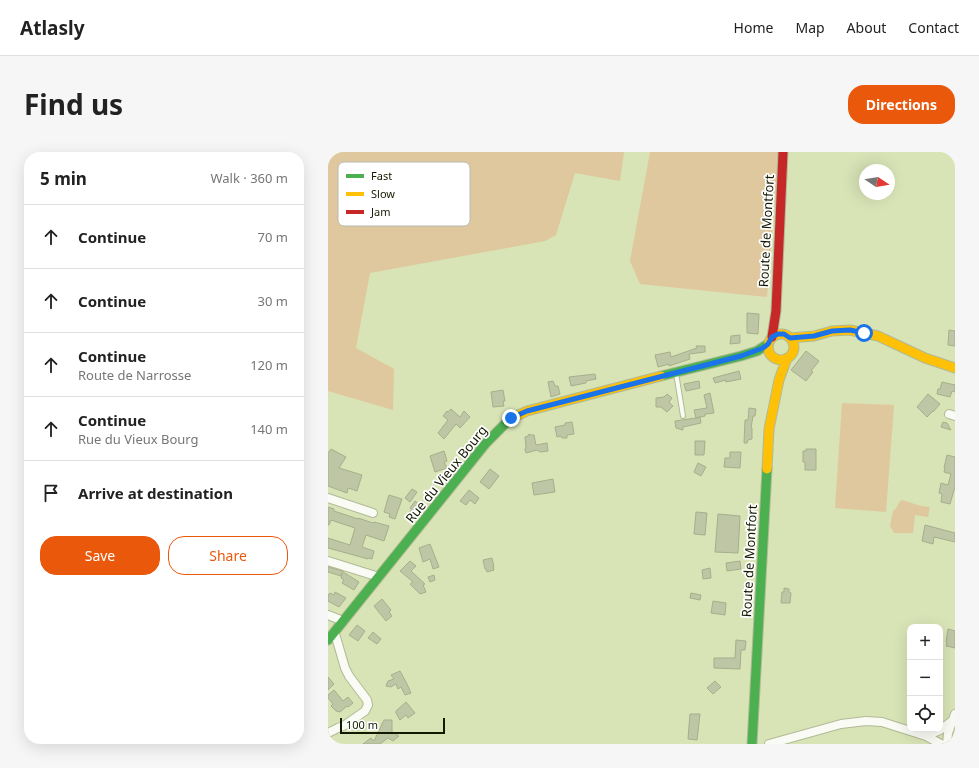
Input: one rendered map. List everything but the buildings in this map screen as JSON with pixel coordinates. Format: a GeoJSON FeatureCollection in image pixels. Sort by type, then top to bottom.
{"type":"FeatureCollection","features":[{"type":"Feature","properties":{"kind":"street","name":"Route de Montfort"},"geometry":{"type":"LineString","coordinates":[[770,341],[776,311],[783,152]]}},
{"type":"Feature","properties":{"kind":"street","name":"Route de Montfort"},"geometry":{"type":"LineString","coordinates":[[776,311],[781,327],[788,336]]}},
{"type":"Feature","properties":{"kind":"street"},"geometry":{"type":"LineString","coordinates":[[794,348],[814,336],[832,331],[850,330],[878,336],[925,358],[955,368]]}},
{"type":"Feature","properties":{"kind":"street"},"geometry":{"type":"LineString","coordinates":[[741,356],[757,351],[778,334],[788,336],[814,336]]}},
{"type":"Feature","properties":{"kind":"street"},"geometry":{"type":"LineString","coordinates":[[741,356],[761,356],[781,359],[787,358],[792,354],[794,348],[788,336]]}},
{"type":"Feature","properties":{"kind":"street"},"geometry":{"type":"LineString","coordinates":[[770,341],[769,351],[774,357]]}},
{"type":"Feature","properties":{"kind":"street","name":"Rue du Vieux Bourg"},"geometry":{"type":"LineString","coordinates":[[331,637],[486,443],[511,418],[527,411],[741,356]]}},
{"type":"Feature","properties":{"kind":"street","name":"Route de Montfort"},"geometry":{"type":"LineString","coordinates":[[774,357],[778,366],[779,380]]}},
{"type":"Feature","properties":{"kind":"street","name":"Route de Montfort"},"geometry":{"type":"LineString","coordinates":[[752,744],[769,429],[779,380],[787,358]]}},
{"type":"Feature","properties":{"kind":"street"},"geometry":{"type":"LineString","coordinates":[[328,498],[373,513]]}},
{"type":"Feature","properties":{"kind":"street"},"geometry":{"type":"LineString","coordinates":[[328,561],[379,577]]}},
{"type":"Feature","properties":{"kind":"street"},"geometry":{"type":"LineString","coordinates":[[328,615],[343,621]]}},
{"type":"Feature","properties":{"kind":"street"},"geometry":{"type":"LineString","coordinates":[[328,733],[345,725],[365,711],[368,705],[367,700],[349,676],[345,668],[336,637],[331,637]]}},
{"type":"Feature","properties":{"kind":"street"},"geometry":{"type":"LineString","coordinates":[[926,736],[940,730],[953,718]]}},
{"type":"Feature","properties":{"kind":"street"},"geometry":{"type":"LineString","coordinates":[[947,744],[948,733],[953,718]]}},
{"type":"Feature","properties":{"kind":"street"},"geometry":{"type":"LineString","coordinates":[[770,744],[841,724],[866,721],[882,722],[926,736],[941,744]]}},
{"type":"Feature","properties":{"kind":"lane"},"geometry":{"type":"LineString","coordinates":[[676,373],[683,416]]}},
{"type":"Feature","properties":{"kind":"shaded area"},"geometry":{"type":"Polygon","coordinates":[[[328,152],[624,152],[620,181],[575,173],[556,235],[545,241],[370,273],[356,348],[394,369],[393,410],[328,391],[328,152]]]}},
{"type":"Feature","properties":{"kind":"shaded area"},"geometry":{"type":"Polygon","coordinates":[[[650,152],[779,152],[767,297],[640,284],[630,261],[650,152]]]}},
{"type":"Feature","properties":{"kind":"shaded area"},"geometry":{"type":"Polygon","coordinates":[[[842,403],[894,405],[886,512],[835,508],[842,403]]]}},
{"type":"Feature","properties":{"kind":"shaded area"},"geometry":{"type":"Polygon","coordinates":[[[902,500],[921,506],[930,507],[928,517],[915,515],[913,533],[894,533],[890,526],[893,511],[902,500]]]}},
{"type":"Feature","properties":{"kind":"traffic: fast"},"geometry":{"type":"LineString","coordinates":[[661,376],[741,356],[757,351],[768,344]]}},
{"type":"Feature","properties":{"kind":"traffic: fast"},"geometry":{"type":"LineString","coordinates":[[328,640],[486,443],[510,419]]}},
{"type":"Feature","properties":{"kind":"traffic: fast"},"geometry":{"type":"LineString","coordinates":[[752,744],[767,469]]}},
{"type":"Feature","properties":{"kind":"traffic: slow"},"geometry":{"type":"LineString","coordinates":[[790,338],[814,336],[832,331],[850,330],[878,336],[925,358],[955,368]]}},
{"type":"Feature","properties":{"kind":"traffic: slow"},"geometry":{"type":"LineString","coordinates":[[781,334],[790,338],[794,347],[790,356],[781,360],[772,356],[768,347],[772,338],[781,334]]}},
{"type":"Feature","properties":{"kind":"traffic: slow"},"geometry":{"type":"LineString","coordinates":[[767,469],[769,429],[779,380],[787,358]]}},
{"type":"Feature","properties":{"kind":"traffic: slow"},"geometry":{"type":"LineString","coordinates":[[510,419],[527,411],[661,376]]}},
{"type":"Feature","properties":{"kind":"traffic: jam"},"geometry":{"type":"LineString","coordinates":[[772,337],[776,311],[783,152]]}},
{"type":"Feature","properties":{"kind":"route"},"geometry":{"type":"LineString","coordinates":[[511,418],[527,411],[757,351],[768,344],[772,337],[778,334],[784,334],[790,338],[814,336],[832,331],[850,330],[864,333]]}}]}
